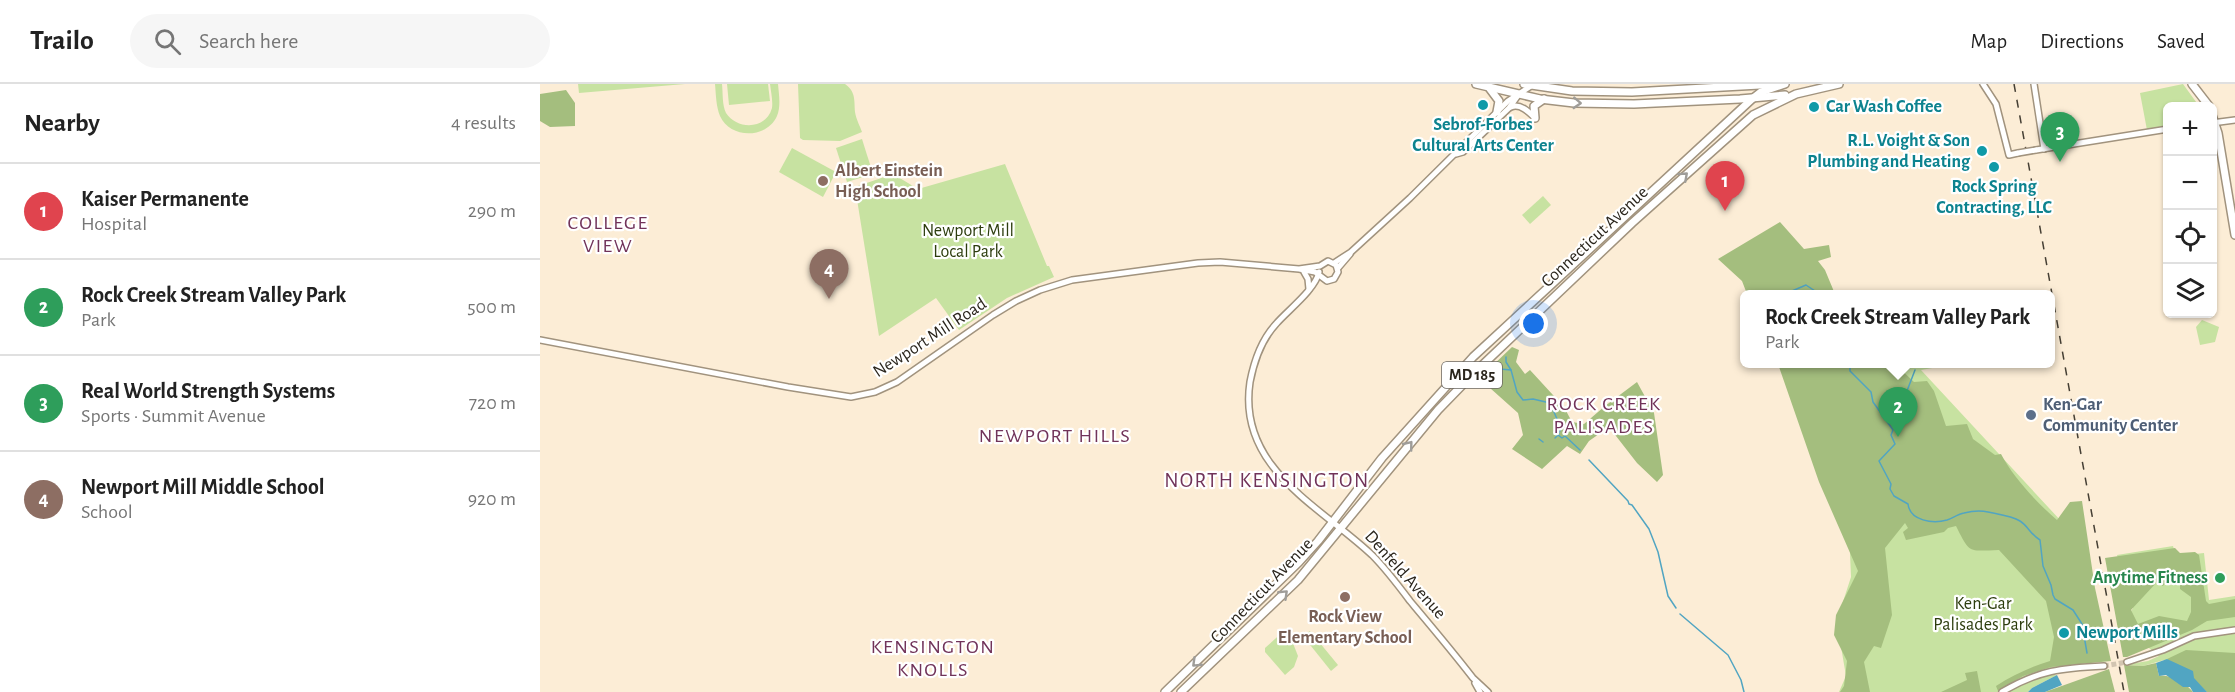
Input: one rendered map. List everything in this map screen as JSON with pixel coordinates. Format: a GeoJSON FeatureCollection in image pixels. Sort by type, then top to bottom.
{"type":"FeatureCollection","features":[{"type":"Feature","properties":{"kind":"main road"},"geometry":{"type":"LineString","coordinates":[[1476,84],[1574,103],[1615,104],[1752,99],[1796,94]]}},
{"type":"Feature","properties":{"kind":"main road"},"geometry":{"type":"LineString","coordinates":[[1527,85],[1572,91],[1632,92],[1780,84]]}},
{"type":"Feature","properties":{"kind":"main road","name":"Connecticut Avenue"},"geometry":{"type":"LineString","coordinates":[[1165,692],[1274,588],[1318,541],[1396,442],[1484,346],[1752,99],[1761,92],[1785,84]]}},
{"type":"Feature","properties":{"kind":"main road","name":"Connecticut Avenue"},"geometry":{"type":"LineString","coordinates":[[1181,692],[1298,580],[1438,410],[1492,354],[1632,223],[1753,115],[1796,94],[1839,84]]}},
{"type":"Feature","properties":{"kind":"main road"},"geometry":{"type":"LineString","coordinates":[[2192,84],[2206,102]]}},
{"type":"Feature","properties":{"kind":"main road"},"geometry":{"type":"LineString","coordinates":[[1488,87],[1498,100],[1497,112]]}},
{"type":"Feature","properties":{"kind":"main road"},"geometry":{"type":"LineString","coordinates":[[1535,118],[1534,106],[1544,99]]}},
{"type":"Feature","properties":{"kind":"main road"},"geometry":{"type":"LineString","coordinates":[[2217,141],[2235,235]]}},
{"type":"Feature","properties":{"kind":"main road"},"geometry":{"type":"LineString","coordinates":[[1484,346],[1492,354]]}},
{"type":"Feature","properties":{"kind":"street"},"geometry":{"type":"LineString","coordinates":[[1983,84],[1996,104],[2008,155],[2163,130]]}},
{"type":"Feature","properties":{"kind":"street"},"geometry":{"type":"LineString","coordinates":[[2034,84],[2044,148]]}},
{"type":"Feature","properties":{"kind":"street"},"geometry":{"type":"LineString","coordinates":[[1456,154],[1464,152],[1509,108],[1527,85]]}},
{"type":"Feature","properties":{"kind":"street"},"geometry":{"type":"LineString","coordinates":[[1336,266],[1456,154],[1508,101],[1519,94]]}},
{"type":"Feature","properties":{"kind":"street"},"geometry":{"type":"LineString","coordinates":[[1509,108],[1520,107],[1535,118]]}},
{"type":"Feature","properties":{"kind":"street"},"geometry":{"type":"LineString","coordinates":[[2217,120],[2235,120]]}},
{"type":"Feature","properties":{"kind":"street","name":"Newport Mill Road"},"geometry":{"type":"LineString","coordinates":[[540,340],[851,397],[885,388],[1016,301],[1040,290],[1072,280],[1220,262],[1302,270],[1320,274]]}},
{"type":"Feature","properties":{"kind":"street"},"geometry":{"type":"LineString","coordinates":[[1326,262],[1336,266],[1338,275],[1334,279],[1320,274],[1326,262]]}},
{"type":"Feature","properties":{"kind":"street"},"geometry":{"type":"LineString","coordinates":[[1302,270],[1308,279],[1310,288]]}},
{"type":"Feature","properties":{"kind":"street","name":"Denfeld Avenue"},"geometry":{"type":"LineString","coordinates":[[1320,274],[1274,326],[1255,360],[1250,382],[1249,404],[1253,426],[1261,449],[1288,485],[1380,564],[1473,678],[1488,692]]}},
{"type":"Feature","properties":{"kind":"street"},"geometry":{"type":"LineString","coordinates":[[2127,662],[2163,650],[2194,636],[2235,630]]}},
{"type":"Feature","properties":{"kind":"street"},"geometry":{"type":"LineString","coordinates":[[2002,692],[2042,672],[2058,668],[2104,666]]}},
{"type":"Feature","properties":{"kind":"street","name":"Denfeld Avenue"},"geometry":{"type":"LineString","coordinates":[[1473,678],[1480,692]]}},
{"type":"Feature","properties":{"kind":"green space"},"geometry":{"type":"Polygon","coordinates":[[[578,84],[685,84],[579,93],[578,84]]]}},
{"type":"Feature","properties":{"kind":"green space"},"geometry":{"type":"Polygon","coordinates":[[[715,84],[722,84],[723,103],[731,119],[744,125],[751,125],[758,124],[769,115],[772,108],[770,84],[778,84],[777,116],[772,124],[757,132],[748,133],[732,129],[720,116],[715,84]]]}},
{"type":"Feature","properties":{"kind":"green space"},"geometry":{"type":"Polygon","coordinates":[[[727,84],[768,84],[770,101],[729,105],[727,84]]]}},
{"type":"Feature","properties":{"kind":"green space"},"geometry":{"type":"Polygon","coordinates":[[[798,84],[845,84],[849,87],[853,93],[856,115],[862,132],[840,141],[800,138],[798,84]]]}},
{"type":"Feature","properties":{"kind":"green space"},"geometry":{"type":"Polygon","coordinates":[[[2183,84],[2196,102],[2163,102],[2163,127],[2147,130],[2140,93],[2183,84]]]}},
{"type":"Feature","properties":{"kind":"green space"},"geometry":{"type":"Polygon","coordinates":[[[566,90],[575,103],[575,126],[550,127],[540,121],[540,94],[566,90]]]}},
{"type":"Feature","properties":{"kind":"green space"},"geometry":{"type":"Polygon","coordinates":[[[862,139],[873,174],[847,182],[836,148],[862,139]]]}},
{"type":"Feature","properties":{"kind":"green space"},"geometry":{"type":"Polygon","coordinates":[[[792,148],[836,172],[823,197],[779,172],[792,148]]]}},
{"type":"Feature","properties":{"kind":"green space","name":"Newport Mill Local Park"},"geometry":{"type":"Polygon","coordinates":[[[1005,164],[1047,266],[1054,277],[1007,298],[959,330],[936,298],[879,336],[855,187],[893,174],[918,189],[1005,164]]]}},
{"type":"Feature","properties":{"kind":"green space"},"geometry":{"type":"Polygon","coordinates":[[[1543,196],[1551,205],[1530,224],[1522,215],[1543,196]]]}},
{"type":"Feature","properties":{"kind":"green space"},"geometry":{"type":"Polygon","coordinates":[[[1780,222],[1804,249],[1829,245],[1831,257],[1818,261],[1825,270],[1833,290],[1745,290],[1742,281],[1718,259],[1780,222]]]}},
{"type":"Feature","properties":{"kind":"green space"},"geometry":{"type":"Polygon","coordinates":[[[2202,320],[2219,327],[2215,342],[2200,345],[2196,327],[2202,320]]]}},
{"type":"Feature","properties":{"kind":"green space"},"geometry":{"type":"Polygon","coordinates":[[[1512,347],[1519,350],[1516,362],[1525,374],[1530,370],[1564,407],[1572,422],[1584,424],[1637,382],[1654,413],[1663,475],[1657,482],[1637,463],[1609,427],[1589,441],[1580,454],[1567,446],[1542,469],[1512,449],[1523,435],[1518,413],[1490,388],[1489,369],[1512,347]]]}},
{"type":"Feature","properties":{"kind":"green space"},"geometry":{"type":"Polygon","coordinates":[[[1779,368],[1899,368],[1914,382],[1927,381],[1934,391],[1946,426],[1967,424],[1973,439],[1995,455],[2001,454],[2026,489],[2057,520],[2070,502],[2082,501],[2095,588],[2111,661],[2051,667],[2023,676],[1998,691],[1996,686],[2009,678],[2050,661],[2054,637],[2046,601],[1999,550],[1971,549],[1964,542],[1956,526],[1944,532],[1906,540],[1903,532],[1908,528],[1905,523],[1885,548],[1892,615],[1881,648],[1874,646],[1864,662],[1870,692],[1840,692],[1844,686],[1847,661],[1834,635],[1836,615],[1858,571],[1819,482],[1779,368]]]}},
{"type":"Feature","properties":{"kind":"green space","name":"Ken-Gar Palisades Park"},"geometry":{"type":"Polygon","coordinates":[[[1788,368],[1932,368],[1921,370],[2074,535],[2066,647],[2069,668],[2051,675],[2057,675],[2028,692],[1839,692],[1846,676],[1839,635],[1839,614],[1851,577],[1849,530],[1788,368]]]}},
{"type":"Feature","properties":{"kind":"green space"},"geometry":{"type":"Polygon","coordinates":[[[2173,546],[2176,556],[2204,553],[2209,600],[2235,596],[2235,692],[2195,692],[2164,660],[2143,666],[2124,665],[2148,661],[2159,656],[2144,644],[2131,611],[2133,608],[2117,555],[2173,546]]]}},
{"type":"Feature","properties":{"kind":"green space"},"geometry":{"type":"Polygon","coordinates":[[[2175,548],[2180,553],[2195,552],[2199,555],[2206,601],[2209,604],[2235,599],[2235,617],[2207,621],[2192,630],[2123,657],[2105,558],[2175,548]],[[2173,573],[2163,586],[2157,582],[2131,610],[2138,624],[2159,616],[2187,621],[2191,612],[2191,597],[2180,589],[2180,579],[2173,573]]]}},
{"type":"Feature","properties":{"kind":"green space"},"geometry":{"type":"Polygon","coordinates":[[[1287,628],[1298,656],[1294,667],[1285,675],[1265,652],[1265,648],[1287,628]]]}},
{"type":"Feature","properties":{"kind":"green space"},"geometry":{"type":"Polygon","coordinates":[[[1310,631],[1338,665],[1331,671],[1303,636],[1310,631]]]}},
{"type":"Feature","properties":{"kind":"green space"},"geometry":{"type":"Polygon","coordinates":[[[2186,650],[2235,653],[2235,692],[2207,692],[2193,678],[2167,659],[2186,650]]]}},
{"type":"Feature","properties":{"kind":"green space"},"geometry":{"type":"Polygon","coordinates":[[[2156,663],[2159,676],[2168,676],[2177,680],[2193,692],[2129,692],[2124,665],[2143,666],[2156,663]]]}},
{"type":"Feature","properties":{"kind":"green space"},"geometry":{"type":"Polygon","coordinates":[[[2109,669],[2115,692],[2045,692],[2109,669]]]}},
{"type":"Feature","properties":{"kind":"green space"},"geometry":{"type":"Polygon","coordinates":[[[1977,671],[1981,692],[1941,692],[1967,680],[1965,673],[1977,671]]]}},
{"type":"Feature","properties":{"kind":"water"},"geometry":{"type":"Polygon","coordinates":[[[2167,659],[2193,671],[2194,678],[2207,692],[2193,692],[2190,687],[2183,687],[2166,675],[2159,676],[2156,663],[2167,659]]]}},
{"type":"Feature","properties":{"kind":"water"},"geometry":{"type":"Polygon","coordinates":[[[2057,675],[2062,685],[2045,692],[2028,692],[2032,688],[2057,675]]]}},
{"type":"Feature","properties":{"kind":"waterway"},"geometry":{"type":"LineString","coordinates":[[1794,290],[1806,285],[1814,290]]}},
{"type":"Feature","properties":{"kind":"waterway"},"geometry":{"type":"LineString","coordinates":[[1506,357],[1511,370]]}},
{"type":"Feature","properties":{"kind":"waterway"},"geometry":{"type":"LineString","coordinates":[[1850,368],[1850,371],[1871,392],[1873,402],[1893,430],[1891,435],[1895,444],[1879,461],[1891,484],[1890,489],[1894,496],[1908,504],[1913,514],[1923,520],[1935,522],[1970,512],[1985,511],[2009,516],[2023,523],[2040,540],[2043,566],[2055,599],[2073,610],[2082,624],[2087,653]]}},
{"type":"Feature","properties":{"kind":"waterway"},"geometry":{"type":"LineString","coordinates":[[1500,369],[1511,370],[1517,392],[1523,400],[1533,399],[1550,403],[1561,428],[1558,435]]}},
{"type":"Feature","properties":{"kind":"waterway"},"geometry":{"type":"LineString","coordinates":[[1888,421],[1902,404],[1915,370]]}},
{"type":"Feature","properties":{"kind":"waterway"},"geometry":{"type":"LineString","coordinates":[[1555,438],[1558,435],[1562,438],[1565,436],[1580,450]]}},
{"type":"Feature","properties":{"kind":"waterway"},"geometry":{"type":"LineString","coordinates":[[1539,439],[1543,442]]}},
{"type":"Feature","properties":{"kind":"waterway"},"geometry":{"type":"LineString","coordinates":[[1589,460],[1632,505],[1649,529],[1658,552],[1668,596],[1676,608]]}},
{"type":"Feature","properties":{"kind":"waterway"},"geometry":{"type":"LineString","coordinates":[[1680,614],[1728,655],[1741,680],[1744,692]]}},
{"type":"Feature","properties":{"kind":"tunnel"},"geometry":{"type":"LineString","coordinates":[[2104,666],[2127,662]]}},
{"type":"Feature","properties":{"kind":"railway"},"geometry":{"type":"LineString","coordinates":[[2014,84],[2051,290]]}},
{"type":"Feature","properties":{"kind":"railway"},"geometry":{"type":"LineString","coordinates":[[2055,311],[2124,692]]}},
{"type":"Feature","properties":{"kind":"place","name":"Sebrof-Forbes Cultural Arts Center"},"geometry":{"type":"Point","coordinates":[1483,105]}},
{"type":"Feature","properties":{"kind":"place","name":"Car Wash Coffee"},"geometry":{"type":"Point","coordinates":[1814,107]}},
{"type":"Feature","properties":{"kind":"place","name":"R.L. Voight & Son Plumbing and Heating"},"geometry":{"type":"Point","coordinates":[1982,151]}},
{"type":"Feature","properties":{"kind":"place","name":"Real World Strength Systems"},"geometry":{"type":"Point","coordinates":[2060,162]}},
{"type":"Feature","properties":{"kind":"place","name":"Rock Spring Contracting, LLC"},"geometry":{"type":"Point","coordinates":[1994,167]}},
{"type":"Feature","properties":{"kind":"place","name":"Albert Einstein High School"},"geometry":{"type":"Point","coordinates":[823,181]}},
{"type":"Feature","properties":{"kind":"place","name":"Kaiser Permanente"},"geometry":{"type":"Point","coordinates":[1725,211]}},
{"type":"Feature","properties":{"kind":"place","name":"Newport Mill Middle School"},"geometry":{"type":"Point","coordinates":[829,299]}},
{"type":"Feature","properties":{"kind":"place","name":"Ken-Gar Community Center"},"geometry":{"type":"Point","coordinates":[2031,415]}},
{"type":"Feature","properties":{"kind":"place","name":"Rock Creek Stream Valley Park"},"geometry":{"type":"Point","coordinates":[1898,437]}},
{"type":"Feature","properties":{"kind":"place","name":"Anytime Fitness"},"geometry":{"type":"Point","coordinates":[2220,578]}},
{"type":"Feature","properties":{"kind":"place","name":"Rock View Elementary School"},"geometry":{"type":"Point","coordinates":[1345,597]}},
{"type":"Feature","properties":{"kind":"place","name":"Newport Mills"},"geometry":{"type":"Point","coordinates":[2064,633]}},
{"type":"Feature","properties":{"kind":"district","name":"COLLEGE VIEW"},"geometry":{"type":"Point","coordinates":[608,234]}},
{"type":"Feature","properties":{"kind":"district","name":"ROCK CREEK PALISADES"},"geometry":{"type":"Point","coordinates":[1604,416]}},
{"type":"Feature","properties":{"kind":"district","name":"NEWPORT HILLS"},"geometry":{"type":"Point","coordinates":[1055,436]}},
{"type":"Feature","properties":{"kind":"district","name":"NORTH KENSINGTON"},"geometry":{"type":"Point","coordinates":[1267,480]}},
{"type":"Feature","properties":{"kind":"district","name":"KENSINGTON KNOLLS"},"geometry":{"type":"Point","coordinates":[933,658]}}]}
